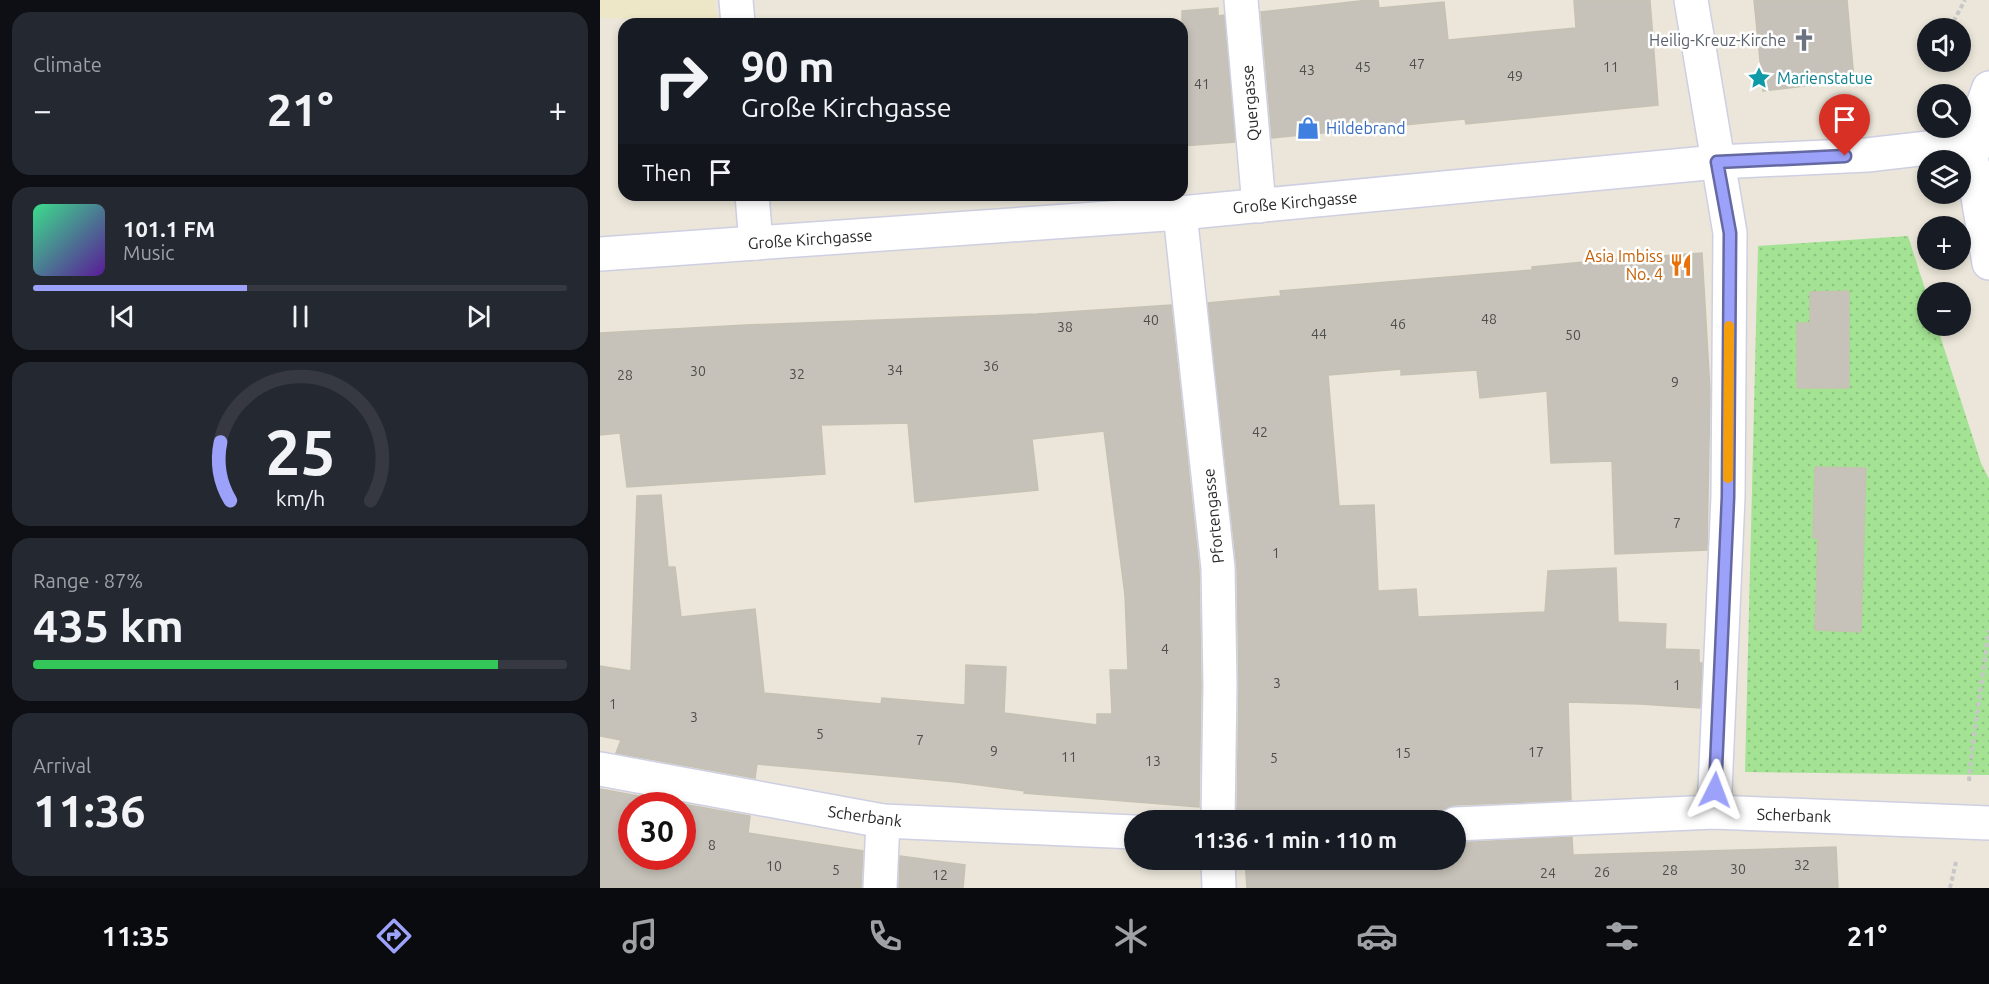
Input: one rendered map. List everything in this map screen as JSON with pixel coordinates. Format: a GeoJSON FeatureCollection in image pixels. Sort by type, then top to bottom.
{"type":"FeatureCollection","features":[{"type":"Feature","properties":{"kind":"street"},"geometry":{"type":"LineString","coordinates":[[736,0],[738,18]]}},
{"type":"Feature","properties":{"kind":"street","name":"Quergasse"},"geometry":{"type":"LineString","coordinates":[[1241,0],[1259,206]]}},
{"type":"Feature","properties":{"kind":"street"},"geometry":{"type":"LineString","coordinates":[[1691,0],[1730,233],[1728,497],[1714,812]]}},
{"type":"Feature","properties":{"kind":"street"},"geometry":{"type":"LineString","coordinates":[[1989,88],[1979,142],[1989,263]]}},
{"type":"Feature","properties":{"kind":"street","name":"Große Kirchgasse"},"geometry":{"type":"LineString","coordinates":[[600,254],[1180,213],[1717,162],[1866,155],[1979,142]]}},
{"type":"Feature","properties":{"kind":"street"},"geometry":{"type":"LineString","coordinates":[[752,201],[756,243]]}},
{"type":"Feature","properties":{"kind":"street","name":"Pfortengasse"},"geometry":{"type":"LineString","coordinates":[[1180,213],[1218,568],[1220,685],[1218,810]]}},
{"type":"Feature","properties":{"kind":"street","name":"Scherbank"},"geometry":{"type":"LineString","coordinates":[[600,769],[883,821],[1124,832]]}},
{"type":"Feature","properties":{"kind":"street","name":"Scherbank"},"geometry":{"type":"LineString","coordinates":[[1466,823],[1714,812],[1977,823]]}},
{"type":"Feature","properties":{"kind":"street"},"geometry":{"type":"LineString","coordinates":[[880,888],[883,821]]}},
{"type":"Feature","properties":{"kind":"street"},"geometry":{"type":"LineString","coordinates":[[1218,870],[1219,888]]}},
{"type":"Feature","properties":{"kind":"path"},"geometry":{"type":"LineString","coordinates":[[1955,18],[1965,0]]}},
{"type":"Feature","properties":{"kind":"path"},"geometry":{"type":"LineString","coordinates":[[1950,888],[1977,823],[1972,750],[1989,630]]}},
{"type":"Feature","properties":{"kind":"shaded area"},"geometry":{"type":"Polygon","coordinates":[[[600,0],[714,0],[717,18],[618,18],[600,18],[600,0]]]}},
{"type":"Feature","properties":{"kind":"green space"},"geometry":{"type":"Polygon","coordinates":[[[1908,236],[1917,270],[1923,282],[1917,282],[1917,336],[1940,336],[1981,463],[1989,479],[1989,775],[1745,772],[1758,246],[1908,236]]]}},
{"type":"Feature","properties":{"kind":"building"},"geometry":{"type":"Polygon","coordinates":[[[1378,0],[1379,8],[1444,2],[1448,40],[1576,28],[1574,0],[1650,0],[1658,105],[1466,124],[1465,119],[1272,138],[1261,12],[1378,0]]]}},
{"type":"Feature","properties":{"kind":"building","name":"Heilig-Kreuz-Kirche"},"geometry":{"type":"Polygon","coordinates":[[[1754,0],[1847,0],[1854,80],[1763,91],[1754,0]]]}},
{"type":"Feature","properties":{"kind":"building"},"geometry":{"type":"Polygon","coordinates":[[[1218,8],[1218,16],[1224,15],[1235,142],[1188,146],[1188,18],[1182,18],[1182,11],[1218,8]]]}},
{"type":"Feature","properties":{"kind":"building"},"geometry":{"type":"Polygon","coordinates":[[[1702,253],[1710,390],[1707,550],[1615,554],[1612,461],[1551,463],[1547,391],[1480,398],[1477,370],[1401,375],[1401,369],[1328,375],[1339,506],[1374,505],[1378,591],[1416,589],[1418,617],[1545,612],[1548,571],[1616,568],[1618,622],[1666,624],[1665,649],[1699,650],[1699,663],[1702,663],[1700,708],[1568,702],[1571,800],[1454,805],[1443,810],[1237,810],[1239,685],[1237,568],[1208,303],[1281,296],[1280,291],[1532,270],[1532,267],[1702,253]]]}},
{"type":"Feature","properties":{"kind":"building"},"geometry":{"type":"Polygon","coordinates":[[[1849,291],[1849,388],[1797,388],[1797,323],[1810,323],[1810,292],[1849,291]]]}},
{"type":"Feature","properties":{"kind":"building"},"geometry":{"type":"Polygon","coordinates":[[[1171,305],[1199,569],[1201,685],[1199,807],[1024,793],[1025,791],[956,782],[757,764],[755,778],[616,753],[621,740],[600,736],[600,666],[631,671],[637,496],[661,495],[668,567],[675,567],[681,617],[755,609],[764,693],[881,704],[882,698],[965,705],[966,665],[1006,667],[1004,713],[1097,725],[1097,714],[1112,714],[1110,670],[1128,670],[1125,595],[1104,431],[1032,439],[1038,490],[915,502],[908,423],[821,425],[825,474],[627,487],[620,433],[600,435],[600,333],[1037,314],[1171,305]]]}},
{"type":"Feature","properties":{"kind":"building"},"geometry":{"type":"Polygon","coordinates":[[[1815,467],[1866,468],[1861,632],[1815,630],[1818,538],[1813,538],[1815,467]]]}},
{"type":"Feature","properties":{"kind":"building"},"geometry":{"type":"Polygon","coordinates":[[[600,789],[618,792],[618,870],[696,870],[696,806],[750,816],[748,833],[863,851],[861,888],[600,888],[600,789]]]}},
{"type":"Feature","properties":{"kind":"building"},"geometry":{"type":"Polygon","coordinates":[[[1572,837],[1573,855],[1836,847],[1838,888],[1247,888],[1246,870],[1466,870],[1466,842],[1572,837]]]}},
{"type":"Feature","properties":{"kind":"building"},"geometry":{"type":"Polygon","coordinates":[[[900,856],[965,865],[963,888],[899,888],[900,856]]]}},
{"type":"Feature","properties":{"kind":"slow traffic"},"geometry":{"type":"LineString","coordinates":[[1728,478],[1729,326]]}},
{"type":"Feature","properties":{"kind":"place","name":"Heilig-Kreuz-Kirche"},"geometry":{"type":"Point","coordinates":[1804,40]}},
{"type":"Feature","properties":{"kind":"place","name":"Marienstatue"},"geometry":{"type":"Point","coordinates":[1759,78]}},
{"type":"Feature","properties":{"kind":"place","name":"Hildebrand"},"geometry":{"type":"Point","coordinates":[1308,128]}},
{"type":"Feature","properties":{"kind":"place","name":"Asia Imbiss No. 4"},"geometry":{"type":"Point","coordinates":[1681,265]}},
{"type":"Feature","properties":{"kind":"route"},"geometry":{"type":"LineString","coordinates":[[1715,790],[1728,497],[1730,233],[1717,162],[1845,156]]}}]}
